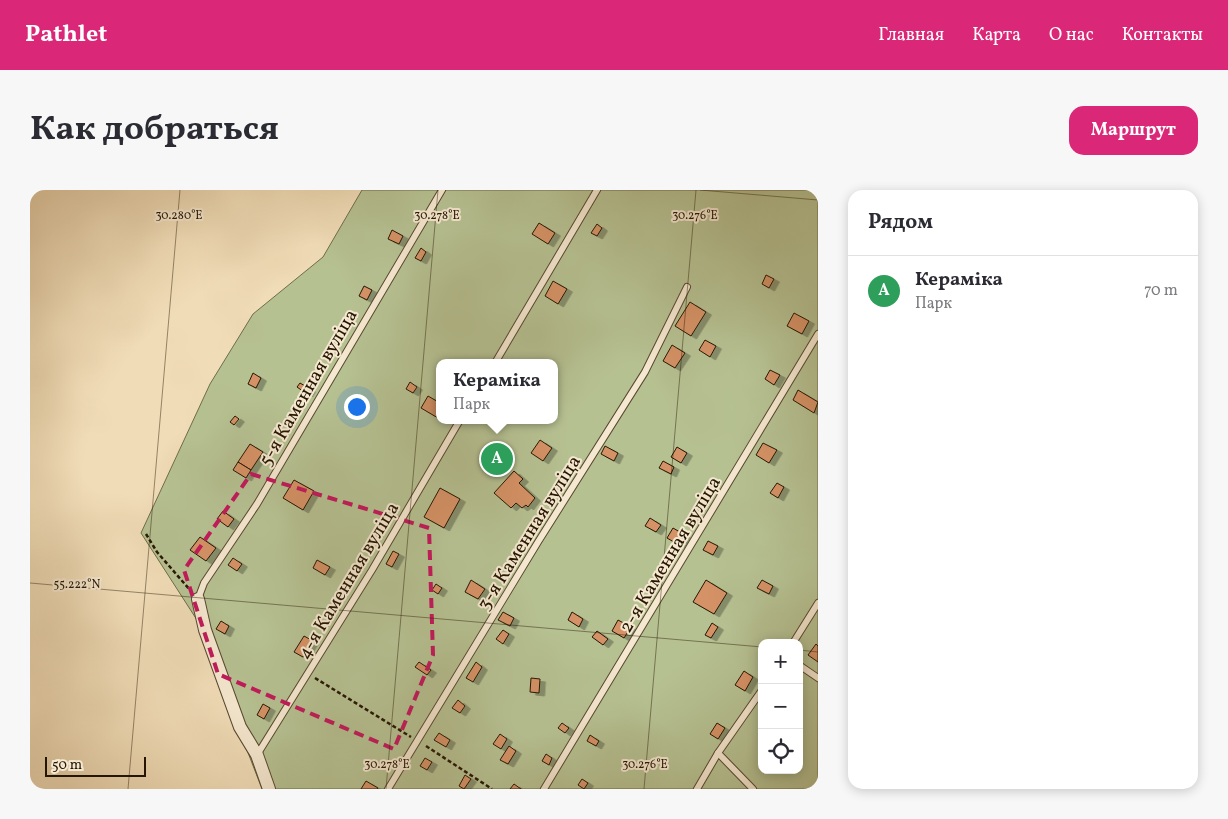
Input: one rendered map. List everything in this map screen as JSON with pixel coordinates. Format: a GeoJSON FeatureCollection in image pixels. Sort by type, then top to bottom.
{"type":"FeatureCollection","features":[{"type":"Feature","properties":{"kind":"street"},"geometry":{"type":"LineString","coordinates":[[198,599],[204,630],[240,727],[257,755],[269,789]]}},
{"type":"Feature","properties":{"kind":"lane","name":"5-я Каменная вуліца"},"geometry":{"type":"LineString","coordinates":[[198,599],[204,583],[257,504],[442,190]]}},
{"type":"Feature","properties":{"kind":"lane"},"geometry":{"type":"LineString","coordinates":[[496,359],[597,190]]}},
{"type":"Feature","properties":{"kind":"lane","name":"3-я Каменная вуліца"},"geometry":{"type":"LineString","coordinates":[[388,789],[645,372],[687,287]]}},
{"type":"Feature","properties":{"kind":"lane","name":"2-я Каменная вуліца"},"geometry":{"type":"LineString","coordinates":[[544,789],[818,334]]}},
{"type":"Feature","properties":{"kind":"lane","name":"4-я Каменная вуліца"},"geometry":{"type":"LineString","coordinates":[[257,755],[458,424]]}},
{"type":"Feature","properties":{"kind":"lane"},"geometry":{"type":"LineString","coordinates":[[796,639],[818,603]]}},
{"type":"Feature","properties":{"kind":"lane"},"geometry":{"type":"LineString","coordinates":[[803,668],[818,678]]}},
{"type":"Feature","properties":{"kind":"lane"},"geometry":{"type":"LineString","coordinates":[[697,789],[718,753],[758,696]]}},
{"type":"Feature","properties":{"kind":"lane"},"geometry":{"type":"LineString","coordinates":[[718,753],[754,789]]}},
{"type":"Feature","properties":{"kind":"path"},"geometry":{"type":"LineString","coordinates":[[146,534],[157,552],[198,599]]}},
{"type":"Feature","properties":{"kind":"path"},"geometry":{"type":"LineString","coordinates":[[307,674],[492,789]]}},
{"type":"Feature","properties":{"kind":"highlighted area"},"geometry":{"type":"Polygon","coordinates":[[[251,474],[429,528],[433,655],[394,749],[218,674],[184,570],[251,474]]]}},
{"type":"Feature","properties":{"kind":"green space"},"geometry":{"type":"Polygon","coordinates":[[[362,190],[818,190],[818,789],[262,789],[197,620],[141,533],[210,384],[253,314],[323,257],[362,190]]]}},
{"type":"Feature","properties":{"kind":"building"},"geometry":{"type":"Polygon","coordinates":[[[539,223],[555,233],[548,244],[532,234],[539,223]]]}},
{"type":"Feature","properties":{"kind":"building"},"geometry":{"type":"Polygon","coordinates":[[[597,224],[602,228],[597,236],[591,233],[597,224]]]}},
{"type":"Feature","properties":{"kind":"building"},"geometry":{"type":"Polygon","coordinates":[[[392,230],[403,236],[399,244],[388,239],[392,230]]]}},
{"type":"Feature","properties":{"kind":"building"},"geometry":{"type":"Polygon","coordinates":[[[421,248],[426,252],[421,261],[415,258],[421,248]]]}},
{"type":"Feature","properties":{"kind":"building"},"geometry":{"type":"Polygon","coordinates":[[[766,275],[774,279],[769,288],[762,284],[766,275]]]}},
{"type":"Feature","properties":{"kind":"building"},"geometry":{"type":"Polygon","coordinates":[[[553,281],[567,289],[558,304],[545,296],[553,281]]]}},
{"type":"Feature","properties":{"kind":"building"},"geometry":{"type":"Polygon","coordinates":[[[364,286],[372,290],[367,300],[359,296],[364,286]]]}},
{"type":"Feature","properties":{"kind":"building"},"geometry":{"type":"Polygon","coordinates":[[[690,302],[706,312],[691,336],[675,326],[690,302]]]}},
{"type":"Feature","properties":{"kind":"building"},"geometry":{"type":"Polygon","coordinates":[[[794,313],[809,321],[802,334],[787,326],[794,313]]]}},
{"type":"Feature","properties":{"kind":"building"},"geometry":{"type":"Polygon","coordinates":[[[705,340],[716,346],[710,357],[699,350],[705,340]]]}},
{"type":"Feature","properties":{"kind":"building"},"geometry":{"type":"Polygon","coordinates":[[[672,345],[685,353],[675,368],[663,361],[672,345]]]}},
{"type":"Feature","properties":{"kind":"building"},"geometry":{"type":"Polygon","coordinates":[[[770,370],[780,375],[774,385],[765,379],[770,370]]]}},
{"type":"Feature","properties":{"kind":"building"},"geometry":{"type":"Polygon","coordinates":[[[253,373],[261,378],[256,388],[248,384],[253,373]]]}},
{"type":"Feature","properties":{"kind":"building"},"geometry":{"type":"Polygon","coordinates":[[[410,382],[417,387],[413,393],[406,389],[410,382]]]}},
{"type":"Feature","properties":{"kind":"building"},"geometry":{"type":"Polygon","coordinates":[[[300,383],[310,389],[307,394],[297,387],[300,383]]]}},
{"type":"Feature","properties":{"kind":"building"},"geometry":{"type":"Polygon","coordinates":[[[798,390],[818,402],[814,413],[793,400],[798,390]]]}},
{"type":"Feature","properties":{"kind":"building"},"geometry":{"type":"Polygon","coordinates":[[[428,396],[436,401],[436,417],[421,408],[428,396]]]}},
{"type":"Feature","properties":{"kind":"building"},"geometry":{"type":"Polygon","coordinates":[[[235,416],[239,419],[234,425],[230,422],[235,416]]]}},
{"type":"Feature","properties":{"kind":"building"},"geometry":{"type":"Polygon","coordinates":[[[540,440],[552,448],[543,461],[531,453],[540,440]]]}},
{"type":"Feature","properties":{"kind":"building"},"geometry":{"type":"Polygon","coordinates":[[[763,443],[777,450],[769,463],[756,455],[763,443]]]}},
{"type":"Feature","properties":{"kind":"building"},"geometry":{"type":"Polygon","coordinates":[[[250,444],[263,452],[251,470],[238,462],[250,444]]]}},
{"type":"Feature","properties":{"kind":"building"},"geometry":{"type":"Polygon","coordinates":[[[605,446],[618,453],[614,461],[601,454],[605,446]]]}},
{"type":"Feature","properties":{"kind":"building"},"geometry":{"type":"Polygon","coordinates":[[[677,447],[687,453],[681,463],[671,457],[677,447]]]}},
{"type":"Feature","properties":{"kind":"building"},"geometry":{"type":"Polygon","coordinates":[[[663,461],[674,467],[671,474],[659,468],[663,461]]]}},
{"type":"Feature","properties":{"kind":"building"},"geometry":{"type":"Polygon","coordinates":[[[238,462],[251,470],[246,478],[233,470],[238,462]]]}},
{"type":"Feature","properties":{"kind":"building"},"geometry":{"type":"Polygon","coordinates":[[[514,471],[523,479],[519,483],[535,498],[528,507],[526,505],[522,508],[516,503],[511,508],[494,493],[514,471]]]}},
{"type":"Feature","properties":{"kind":"building"},"geometry":{"type":"Polygon","coordinates":[[[294,480],[314,491],[303,510],[283,498],[294,480]]]}},
{"type":"Feature","properties":{"kind":"building"},"geometry":{"type":"Polygon","coordinates":[[[777,483],[784,487],[778,498],[770,493],[777,483]]]}},
{"type":"Feature","properties":{"kind":"building"},"geometry":{"type":"Polygon","coordinates":[[[440,488],[460,499],[444,528],[424,517],[440,488]]]}},
{"type":"Feature","properties":{"kind":"building"},"geometry":{"type":"Polygon","coordinates":[[[223,511],[234,519],[228,527],[217,519],[223,511]]]}},
{"type":"Feature","properties":{"kind":"building"},"geometry":{"type":"Polygon","coordinates":[[[650,518],[661,525],[656,532],[645,526],[650,518]]]}},
{"type":"Feature","properties":{"kind":"building"},"geometry":{"type":"Polygon","coordinates":[[[673,528],[685,535],[679,545],[667,538],[673,528]]]}},
{"type":"Feature","properties":{"kind":"building"},"geometry":{"type":"Polygon","coordinates":[[[200,537],[216,548],[206,561],[190,550],[200,537]]]}},
{"type":"Feature","properties":{"kind":"building"},"geometry":{"type":"Polygon","coordinates":[[[708,541],[718,546],[713,555],[703,550],[708,541]]]}},
{"type":"Feature","properties":{"kind":"building"},"geometry":{"type":"Polygon","coordinates":[[[393,551],[399,554],[392,567],[386,564],[393,551]]]}},
{"type":"Feature","properties":{"kind":"building"},"geometry":{"type":"Polygon","coordinates":[[[233,558],[242,564],[237,571],[228,565],[233,558]]]}},
{"type":"Feature","properties":{"kind":"building"},"geometry":{"type":"Polygon","coordinates":[[[317,560],[330,567],[325,575],[313,568],[317,560]]]}},
{"type":"Feature","properties":{"kind":"building"},"geometry":{"type":"Polygon","coordinates":[[[471,580],[485,589],[478,599],[465,592],[471,580]]]}},
{"type":"Feature","properties":{"kind":"building"},"geometry":{"type":"Polygon","coordinates":[[[706,580],[727,593],[714,614],[693,602],[706,580]]]}},
{"type":"Feature","properties":{"kind":"building"},"geometry":{"type":"Polygon","coordinates":[[[762,580],[773,586],[769,594],[757,588],[762,580]]]}},
{"type":"Feature","properties":{"kind":"building"},"geometry":{"type":"Polygon","coordinates":[[[436,584],[442,588],[438,594],[432,590],[436,584]]]}},
{"type":"Feature","properties":{"kind":"building"},"geometry":{"type":"Polygon","coordinates":[[[503,612],[514,618],[510,626],[498,620],[503,612]]]}},
{"type":"Feature","properties":{"kind":"building"},"geometry":{"type":"Polygon","coordinates":[[[572,612],[583,619],[579,627],[568,620],[572,612]]]}},
{"type":"Feature","properties":{"kind":"building"},"geometry":{"type":"Polygon","coordinates":[[[618,620],[631,627],[624,638],[612,631],[618,620]]]}},
{"type":"Feature","properties":{"kind":"building"},"geometry":{"type":"Polygon","coordinates":[[[221,621],[229,626],[225,634],[216,629],[221,621]]]}},
{"type":"Feature","properties":{"kind":"building"},"geometry":{"type":"Polygon","coordinates":[[[712,623],[718,627],[711,638],[705,635],[712,623]]]}},
{"type":"Feature","properties":{"kind":"building"},"geometry":{"type":"Polygon","coordinates":[[[503,630],[509,634],[503,644],[496,639],[503,630]]]}},
{"type":"Feature","properties":{"kind":"building"},"geometry":{"type":"Polygon","coordinates":[[[597,631],[608,639],[603,645],[592,637],[597,631]]]}},
{"type":"Feature","properties":{"kind":"building"},"geometry":{"type":"Polygon","coordinates":[[[304,636],[313,641],[303,657],[294,652],[304,636]]]}},
{"type":"Feature","properties":{"kind":"building"},"geometry":{"type":"Polygon","coordinates":[[[816,644],[818,646],[818,662],[808,655],[816,644]]]}},
{"type":"Feature","properties":{"kind":"building"},"geometry":{"type":"Polygon","coordinates":[[[419,662],[431,670],[427,675],[415,667],[419,662]]]}},
{"type":"Feature","properties":{"kind":"building"},"geometry":{"type":"Polygon","coordinates":[[[476,662],[482,667],[473,682],[466,678],[476,662]]]}},
{"type":"Feature","properties":{"kind":"building"},"geometry":{"type":"Polygon","coordinates":[[[744,671],[753,677],[745,691],[735,685],[744,671]]]}},
{"type":"Feature","properties":{"kind":"building"},"geometry":{"type":"Polygon","coordinates":[[[531,678],[540,679],[539,693],[530,692],[531,678]]]}},
{"type":"Feature","properties":{"kind":"building"},"geometry":{"type":"Polygon","coordinates":[[[458,700],[465,706],[460,713],[452,708],[458,700]]]}},
{"type":"Feature","properties":{"kind":"building"},"geometry":{"type":"Polygon","coordinates":[[[263,704],[270,708],[264,719],[257,715],[263,704]]]}},
{"type":"Feature","properties":{"kind":"building"},"geometry":{"type":"Polygon","coordinates":[[[562,723],[569,728],[565,733],[558,728],[562,723]]]}},
{"type":"Feature","properties":{"kind":"building"},"geometry":{"type":"Polygon","coordinates":[[[717,723],[725,728],[718,739],[710,734],[717,723]]]}},
{"type":"Feature","properties":{"kind":"building"},"geometry":{"type":"Polygon","coordinates":[[[439,733],[450,740],[446,747],[434,740],[439,733]]]}},
{"type":"Feature","properties":{"kind":"building"},"geometry":{"type":"Polygon","coordinates":[[[500,734],[507,739],[501,749],[493,744],[500,734]]]}},
{"type":"Feature","properties":{"kind":"building"},"geometry":{"type":"Polygon","coordinates":[[[590,735],[599,741],[596,746],[587,741],[590,735]]]}},
{"type":"Feature","properties":{"kind":"building"},"geometry":{"type":"Polygon","coordinates":[[[509,746],[516,751],[508,764],[500,760],[509,746]]]}},
{"type":"Feature","properties":{"kind":"building"},"geometry":{"type":"Polygon","coordinates":[[[546,754],[552,758],[549,765],[542,761],[546,754]]]}},
{"type":"Feature","properties":{"kind":"building"},"geometry":{"type":"Polygon","coordinates":[[[425,758],[432,762],[427,770],[420,766],[425,758]]]}},
{"type":"Feature","properties":{"kind":"building"},"geometry":{"type":"Polygon","coordinates":[[[465,775],[471,779],[464,789],[459,786],[465,775]]]}},
{"type":"Feature","properties":{"kind":"building"},"geometry":{"type":"Polygon","coordinates":[[[582,779],[588,783],[584,789],[578,785],[582,779]]]}},
{"type":"Feature","properties":{"kind":"building"},"geometry":{"type":"Polygon","coordinates":[[[366,781],[378,788],[361,789],[366,781]]]}},
{"type":"Feature","properties":{"kind":"building"},"geometry":{"type":"Polygon","coordinates":[[[514,784],[521,789],[510,789],[514,784]]]}},
{"type":"Feature","properties":{"kind":"place","name":"Кераміка"},"geometry":{"type":"Point","coordinates":[497,459]}}]}
